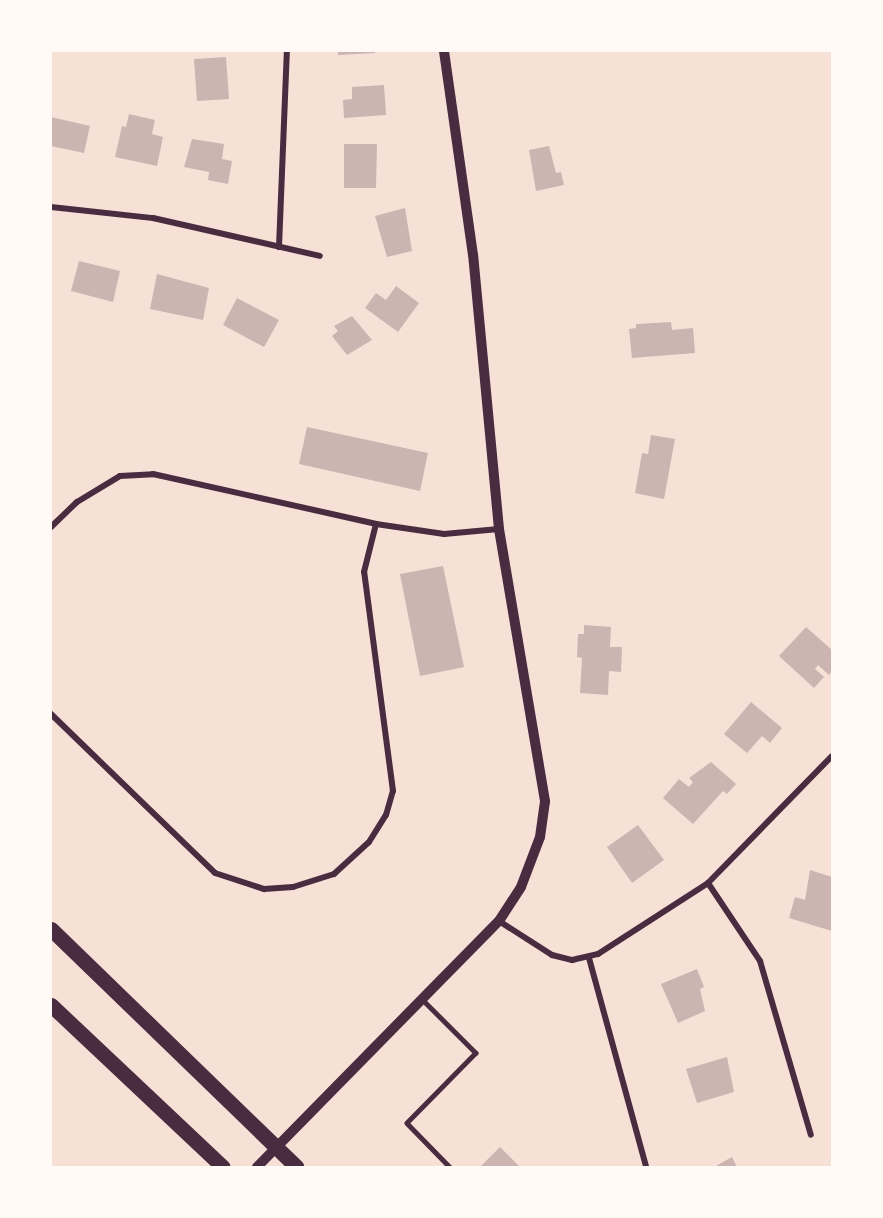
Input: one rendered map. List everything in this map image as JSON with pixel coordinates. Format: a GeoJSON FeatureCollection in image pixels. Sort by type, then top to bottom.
{"type":"FeatureCollection","features":[{"type":"Feature","properties":{"kind":"highway"},"geometry":{"type":"LineString","coordinates":[[51,929],[297,1167]]}},
{"type":"Feature","properties":{"kind":"highway"},"geometry":{"type":"LineString","coordinates":[[51,1005],[223,1167]]}},
{"type":"Feature","properties":{"kind":"street"},"geometry":{"type":"LineString","coordinates":[[279,247],[287,51]]}},
{"type":"Feature","properties":{"kind":"street"},"geometry":{"type":"LineString","coordinates":[[257,1167],[499,921],[535,858],[545,801],[499,529],[473,255],[444,51]]}},
{"type":"Feature","properties":{"kind":"street"},"geometry":{"type":"LineString","coordinates":[[51,207],[153,218],[320,256]]}},
{"type":"Feature","properties":{"kind":"street"},"geometry":{"type":"LineString","coordinates":[[51,527],[76,502],[120,476],[153,474],[376,524],[444,534],[499,529]]}},
{"type":"Feature","properties":{"kind":"street"},"geometry":{"type":"LineString","coordinates":[[51,714],[215,873],[264,889],[292,887],[334,874],[369,842],[386,815],[393,791],[364,572],[376,524]]}},
{"type":"Feature","properties":{"kind":"street"},"geometry":{"type":"LineString","coordinates":[[499,921],[552,955],[572,960],[589,958],[708,884],[832,756]]}},
{"type":"Feature","properties":{"kind":"street"},"geometry":{"type":"LineString","coordinates":[[708,884],[760,962],[811,1136]]}},
{"type":"Feature","properties":{"kind":"street"},"geometry":{"type":"LineString","coordinates":[[589,958],[646,1167]]}},
{"type":"Feature","properties":{"kind":"lane"},"geometry":{"type":"LineString","coordinates":[[422,999],[476,1053],[407,1123],[450,1167]]}},
{"type":"Feature","properties":{"kind":"building"},"geometry":{"type":"Polygon","coordinates":[[[338,51],[375,51],[375,53],[338,55],[338,51]]]}},
{"type":"Feature","properties":{"kind":"building"},"geometry":{"type":"Polygon","coordinates":[[[226,57],[229,99],[197,101],[194,59],[226,57]]]}},
{"type":"Feature","properties":{"kind":"building"},"geometry":{"type":"Polygon","coordinates":[[[384,85],[386,115],[344,118],[343,100],[352,99],[352,87],[384,85]]]}},
{"type":"Feature","properties":{"kind":"building"},"geometry":{"type":"Polygon","coordinates":[[[129,114],[155,120],[152,134],[163,137],[157,166],[115,157],[122,126],[126,127],[129,114]]]}},
{"type":"Feature","properties":{"kind":"building"},"geometry":{"type":"Polygon","coordinates":[[[51,117],[90,126],[84,153],[51,146],[51,117]]]}},
{"type":"Feature","properties":{"kind":"building"},"geometry":{"type":"Polygon","coordinates":[[[192,139],[224,144],[222,159],[232,161],[228,184],[208,180],[209,172],[184,167],[192,139]]]}},
{"type":"Feature","properties":{"kind":"building"},"geometry":{"type":"Polygon","coordinates":[[[344,144],[377,144],[376,188],[344,188],[344,144]]]}},
{"type":"Feature","properties":{"kind":"building"},"geometry":{"type":"Polygon","coordinates":[[[549,146],[556,173],[561,172],[564,185],[536,191],[529,150],[549,146]]]}},
{"type":"Feature","properties":{"kind":"building"},"geometry":{"type":"Polygon","coordinates":[[[405,208],[412,251],[387,257],[375,216],[405,208]]]}},
{"type":"Feature","properties":{"kind":"building"},"geometry":{"type":"Polygon","coordinates":[[[79,261],[120,271],[113,302],[71,291],[79,261]]]}},
{"type":"Feature","properties":{"kind":"building"},"geometry":{"type":"Polygon","coordinates":[[[157,274],[209,288],[203,320],[150,309],[157,274]]]}},
{"type":"Feature","properties":{"kind":"building"},"geometry":{"type":"Polygon","coordinates":[[[396,286],[419,303],[398,332],[365,308],[376,293],[386,300],[396,286]]]}},
{"type":"Feature","properties":{"kind":"building"},"geometry":{"type":"Polygon","coordinates":[[[237,298],[279,320],[264,347],[223,325],[237,298]]]}},
{"type":"Feature","properties":{"kind":"building"},"geometry":{"type":"Polygon","coordinates":[[[352,316],[372,340],[347,355],[332,336],[338,331],[334,326],[352,316]]]}},
{"type":"Feature","properties":{"kind":"building"},"geometry":{"type":"Polygon","coordinates":[[[671,322],[672,330],[693,328],[695,353],[632,358],[629,329],[636,328],[636,324],[671,322]]]}},
{"type":"Feature","properties":{"kind":"building"},"geometry":{"type":"Polygon","coordinates":[[[307,427],[428,453],[420,491],[299,464],[307,427]]]}},
{"type":"Feature","properties":{"kind":"building"},"geometry":{"type":"Polygon","coordinates":[[[651,435],[675,439],[664,499],[635,493],[642,453],[648,454],[651,435]]]}},
{"type":"Feature","properties":{"kind":"building"},"geometry":{"type":"Polygon","coordinates":[[[443,566],[464,667],[420,676],[400,574],[443,566]]]}},
{"type":"Feature","properties":{"kind":"building"},"geometry":{"type":"Polygon","coordinates":[[[584,625],[611,627],[610,647],[622,647],[621,672],[609,671],[608,695],[580,693],[582,658],[577,657],[578,634],[584,634],[584,625]]]}},
{"type":"Feature","properties":{"kind":"building"},"geometry":{"type":"Polygon","coordinates":[[[806,627],[832,650],[832,671],[829,675],[818,665],[815,669],[824,677],[814,688],[779,656],[806,627]]]}},
{"type":"Feature","properties":{"kind":"building"},"geometry":{"type":"Polygon","coordinates":[[[751,702],[782,728],[770,743],[762,736],[747,753],[724,734],[751,702]]]}},
{"type":"Feature","properties":{"kind":"building"},"geometry":{"type":"Polygon","coordinates":[[[711,762],[736,784],[727,794],[723,791],[693,824],[663,798],[679,779],[689,787],[693,782],[689,778],[711,762]]]}},
{"type":"Feature","properties":{"kind":"building"},"geometry":{"type":"Polygon","coordinates":[[[638,825],[664,860],[632,883],[607,847],[638,825]]]}},
{"type":"Feature","properties":{"kind":"building"},"geometry":{"type":"Polygon","coordinates":[[[810,870],[832,877],[832,931],[789,918],[795,897],[805,900],[810,870]]]}},
{"type":"Feature","properties":{"kind":"building"},"geometry":{"type":"Polygon","coordinates":[[[697,969],[704,987],[700,989],[705,1011],[678,1023],[661,984],[697,969]]]}},
{"type":"Feature","properties":{"kind":"building"},"geometry":{"type":"Polygon","coordinates":[[[727,1057],[734,1092],[697,1103],[686,1069],[727,1057]]]}},
{"type":"Feature","properties":{"kind":"building"},"geometry":{"type":"Polygon","coordinates":[[[500,1147],[520,1167],[480,1167],[500,1147]]]}},
{"type":"Feature","properties":{"kind":"building"},"geometry":{"type":"Polygon","coordinates":[[[732,1157],[737,1167],[714,1167],[732,1157]]]}}]}
